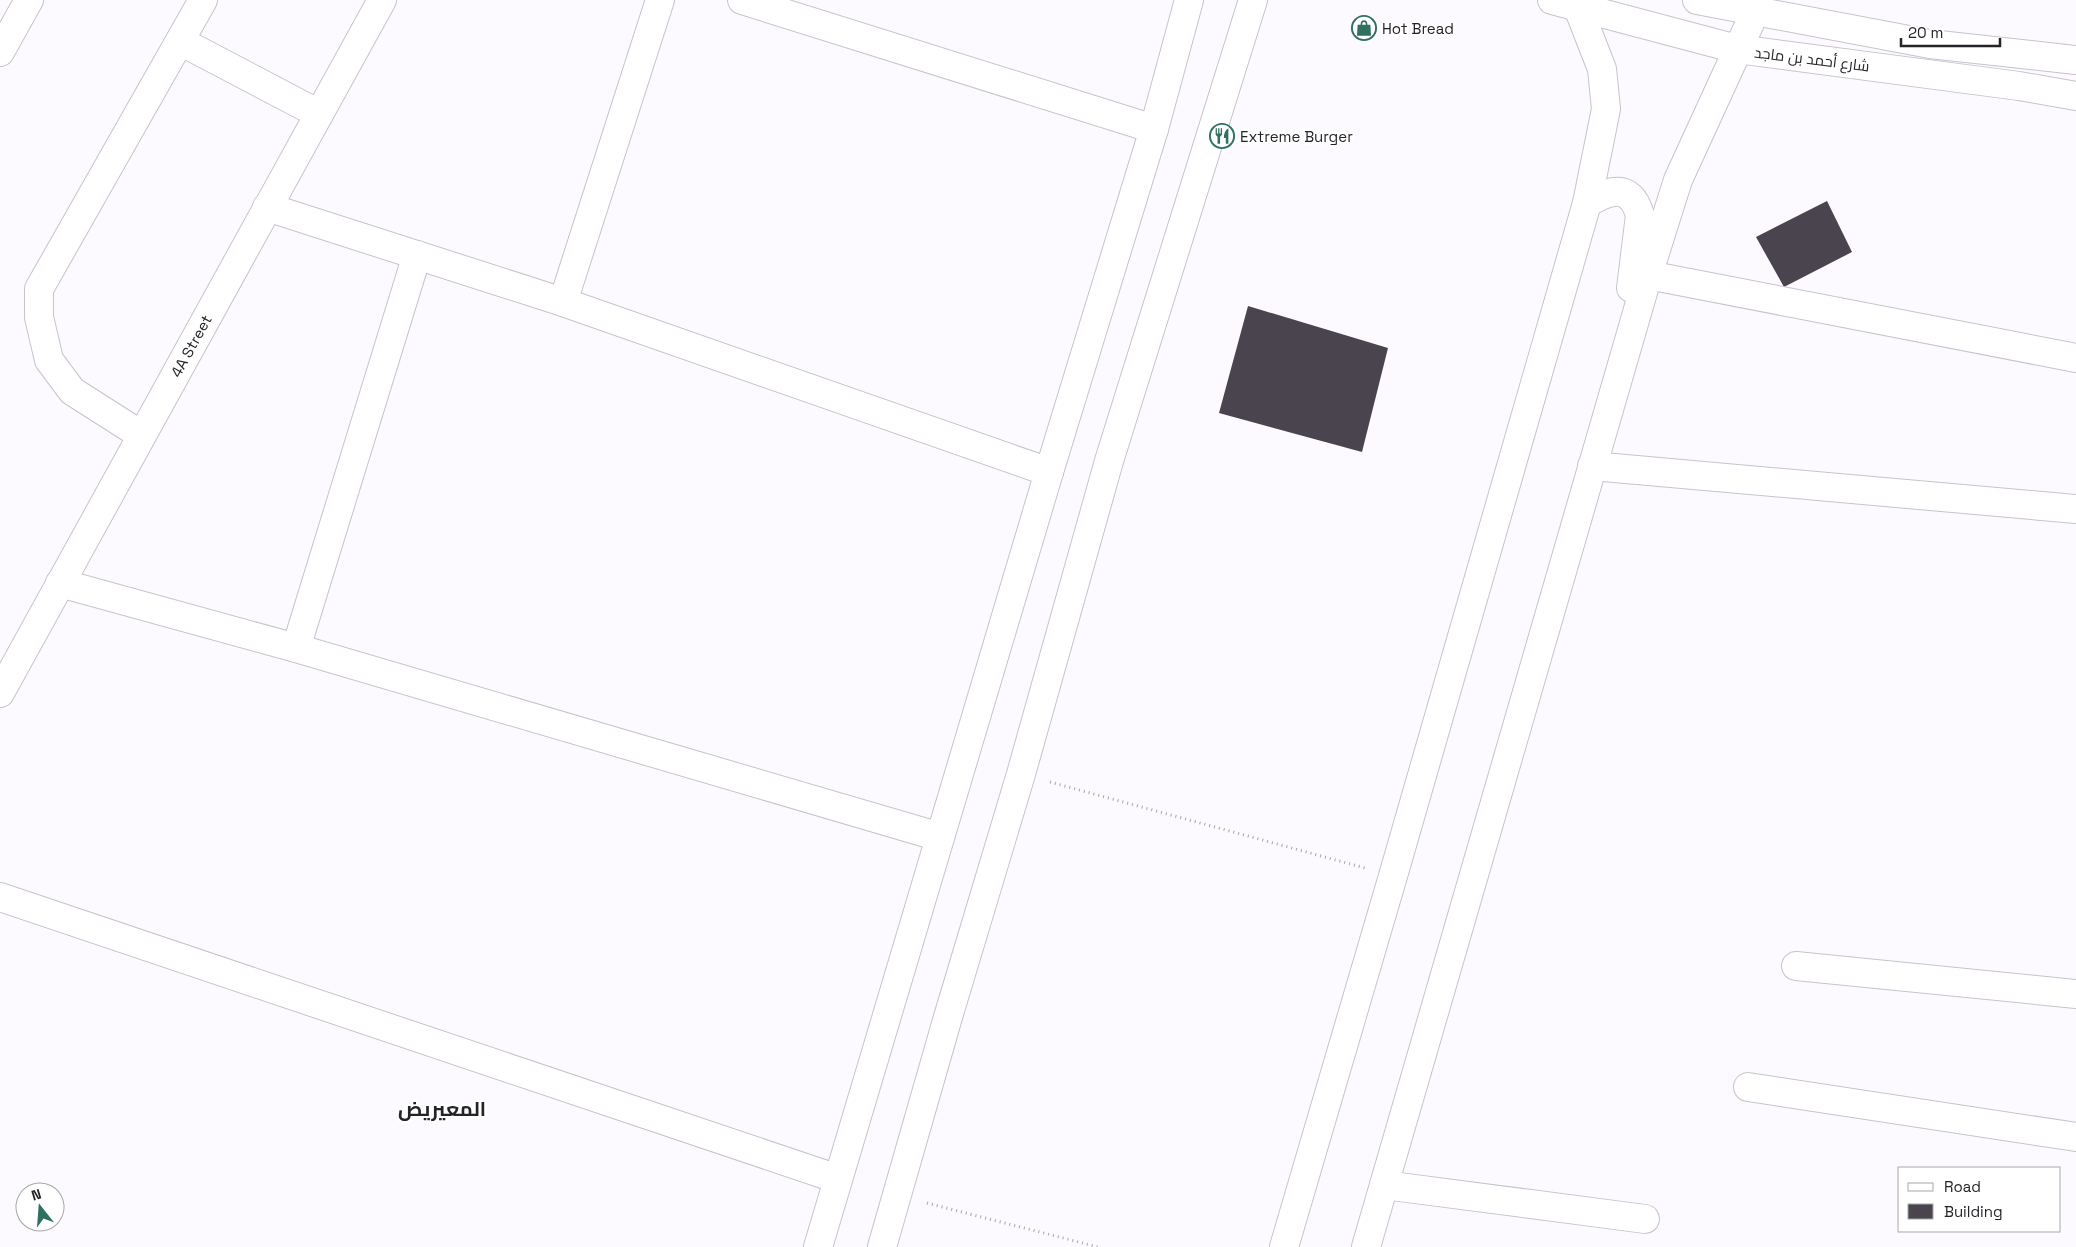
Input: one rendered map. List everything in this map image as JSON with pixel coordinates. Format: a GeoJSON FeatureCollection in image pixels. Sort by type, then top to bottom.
{"type":"FeatureCollection","features":[{"type":"Feature","properties":{"kind":"street"},"geometry":{"type":"LineString","coordinates":[[0,52],[29,0]]}},
{"type":"Feature","properties":{"kind":"street"},"geometry":{"type":"LineString","coordinates":[[141,435],[72,391],[49,360],[39,317],[38,289],[203,0]]}},
{"type":"Feature","properties":{"kind":"street","name":"4A Street"},"geometry":{"type":"LineString","coordinates":[[0,693],[382,0]]}},
{"type":"Feature","properties":{"kind":"street"},"geometry":{"type":"LineString","coordinates":[[563,302],[660,0]]}},
{"type":"Feature","properties":{"kind":"street"},"geometry":{"type":"LineString","coordinates":[[742,0],[1154,129]]}},
{"type":"Feature","properties":{"kind":"street"},"geometry":{"type":"LineString","coordinates":[[818,1247],[1049,472],[1154,129],[1189,0]]}},
{"type":"Feature","properties":{"kind":"street"},"geometry":{"type":"LineString","coordinates":[[882,1247],[1021,774],[1109,461],[1253,0]]}},
{"type":"Feature","properties":{"kind":"street"},"geometry":{"type":"LineString","coordinates":[[1696,0],[1930,44],[2076,60]]}},
{"type":"Feature","properties":{"kind":"street"},"geometry":{"type":"LineString","coordinates":[[1284,1247],[1587,203],[1606,109],[1602,70],[1591,37],[1568,2]]}},
{"type":"Feature","properties":{"kind":"street","name":"شارع أحمد بن ماجد"},"geometry":{"type":"LineString","coordinates":[[1568,2],[1737,50],[2019,86],[2076,96]]}},
{"type":"Feature","properties":{"kind":"street"},"geometry":{"type":"LineString","coordinates":[[1366,1247],[1648,275],[1678,180],[1755,12]]}},
{"type":"Feature","properties":{"kind":"street"},"geometry":{"type":"LineString","coordinates":[[180,41],[319,114]]}},
{"type":"Feature","properties":{"kind":"street"},"geometry":{"type":"LineString","coordinates":[[1587,203],[1607,192],[1616,191],[1632,199],[1640,215],[1620,371]]}},
{"type":"Feature","properties":{"kind":"street"},"geometry":{"type":"LineString","coordinates":[[267,207],[563,302],[1049,472]]}},
{"type":"Feature","properties":{"kind":"street"},"geometry":{"type":"LineString","coordinates":[[296,648],[417,255]]}},
{"type":"Feature","properties":{"kind":"street"},"geometry":{"type":"LineString","coordinates":[[1648,275],[2076,358]]}},
{"type":"Feature","properties":{"kind":"street"},"geometry":{"type":"LineString","coordinates":[[1592,466],[2076,508]]}},
{"type":"Feature","properties":{"kind":"street"},"geometry":{"type":"LineString","coordinates":[[60,583],[296,648],[940,837]]}},
{"type":"Feature","properties":{"kind":"street"},"geometry":{"type":"LineString","coordinates":[[0,897],[838,1180]]}},
{"type":"Feature","properties":{"kind":"street"},"geometry":{"type":"LineString","coordinates":[[1796,966],[2076,994]]}},
{"type":"Feature","properties":{"kind":"street"},"geometry":{"type":"LineString","coordinates":[[1748,1087],[2076,1137]]}},
{"type":"Feature","properties":{"kind":"street"},"geometry":{"type":"LineString","coordinates":[[1384,1185],[1645,1219]]}},
{"type":"Feature","properties":{"kind":"path"},"geometry":{"type":"LineString","coordinates":[[1021,774],[1393,876]]}},
{"type":"Feature","properties":{"kind":"path"},"geometry":{"type":"LineString","coordinates":[[897,1195],[1098,1247]]}},
{"type":"Feature","properties":{"kind":"building"},"geometry":{"type":"Polygon","coordinates":[[[1827,201],[1852,252],[1784,287],[1756,237],[1827,201]]]}},
{"type":"Feature","properties":{"kind":"building"},"geometry":{"type":"Polygon","coordinates":[[[1248,306],[1388,348],[1362,452],[1219,413],[1248,306]]]}},
{"type":"Feature","properties":{"kind":"place","name":"Hot Bread"},"geometry":{"type":"Point","coordinates":[1364,28]}},
{"type":"Feature","properties":{"kind":"place","name":"Extreme Burger"},"geometry":{"type":"Point","coordinates":[1222,136]}},
{"type":"Feature","properties":{"kind":"district","name":"المعيريض"},"geometry":{"type":"Point","coordinates":[442,1109]}}]}
